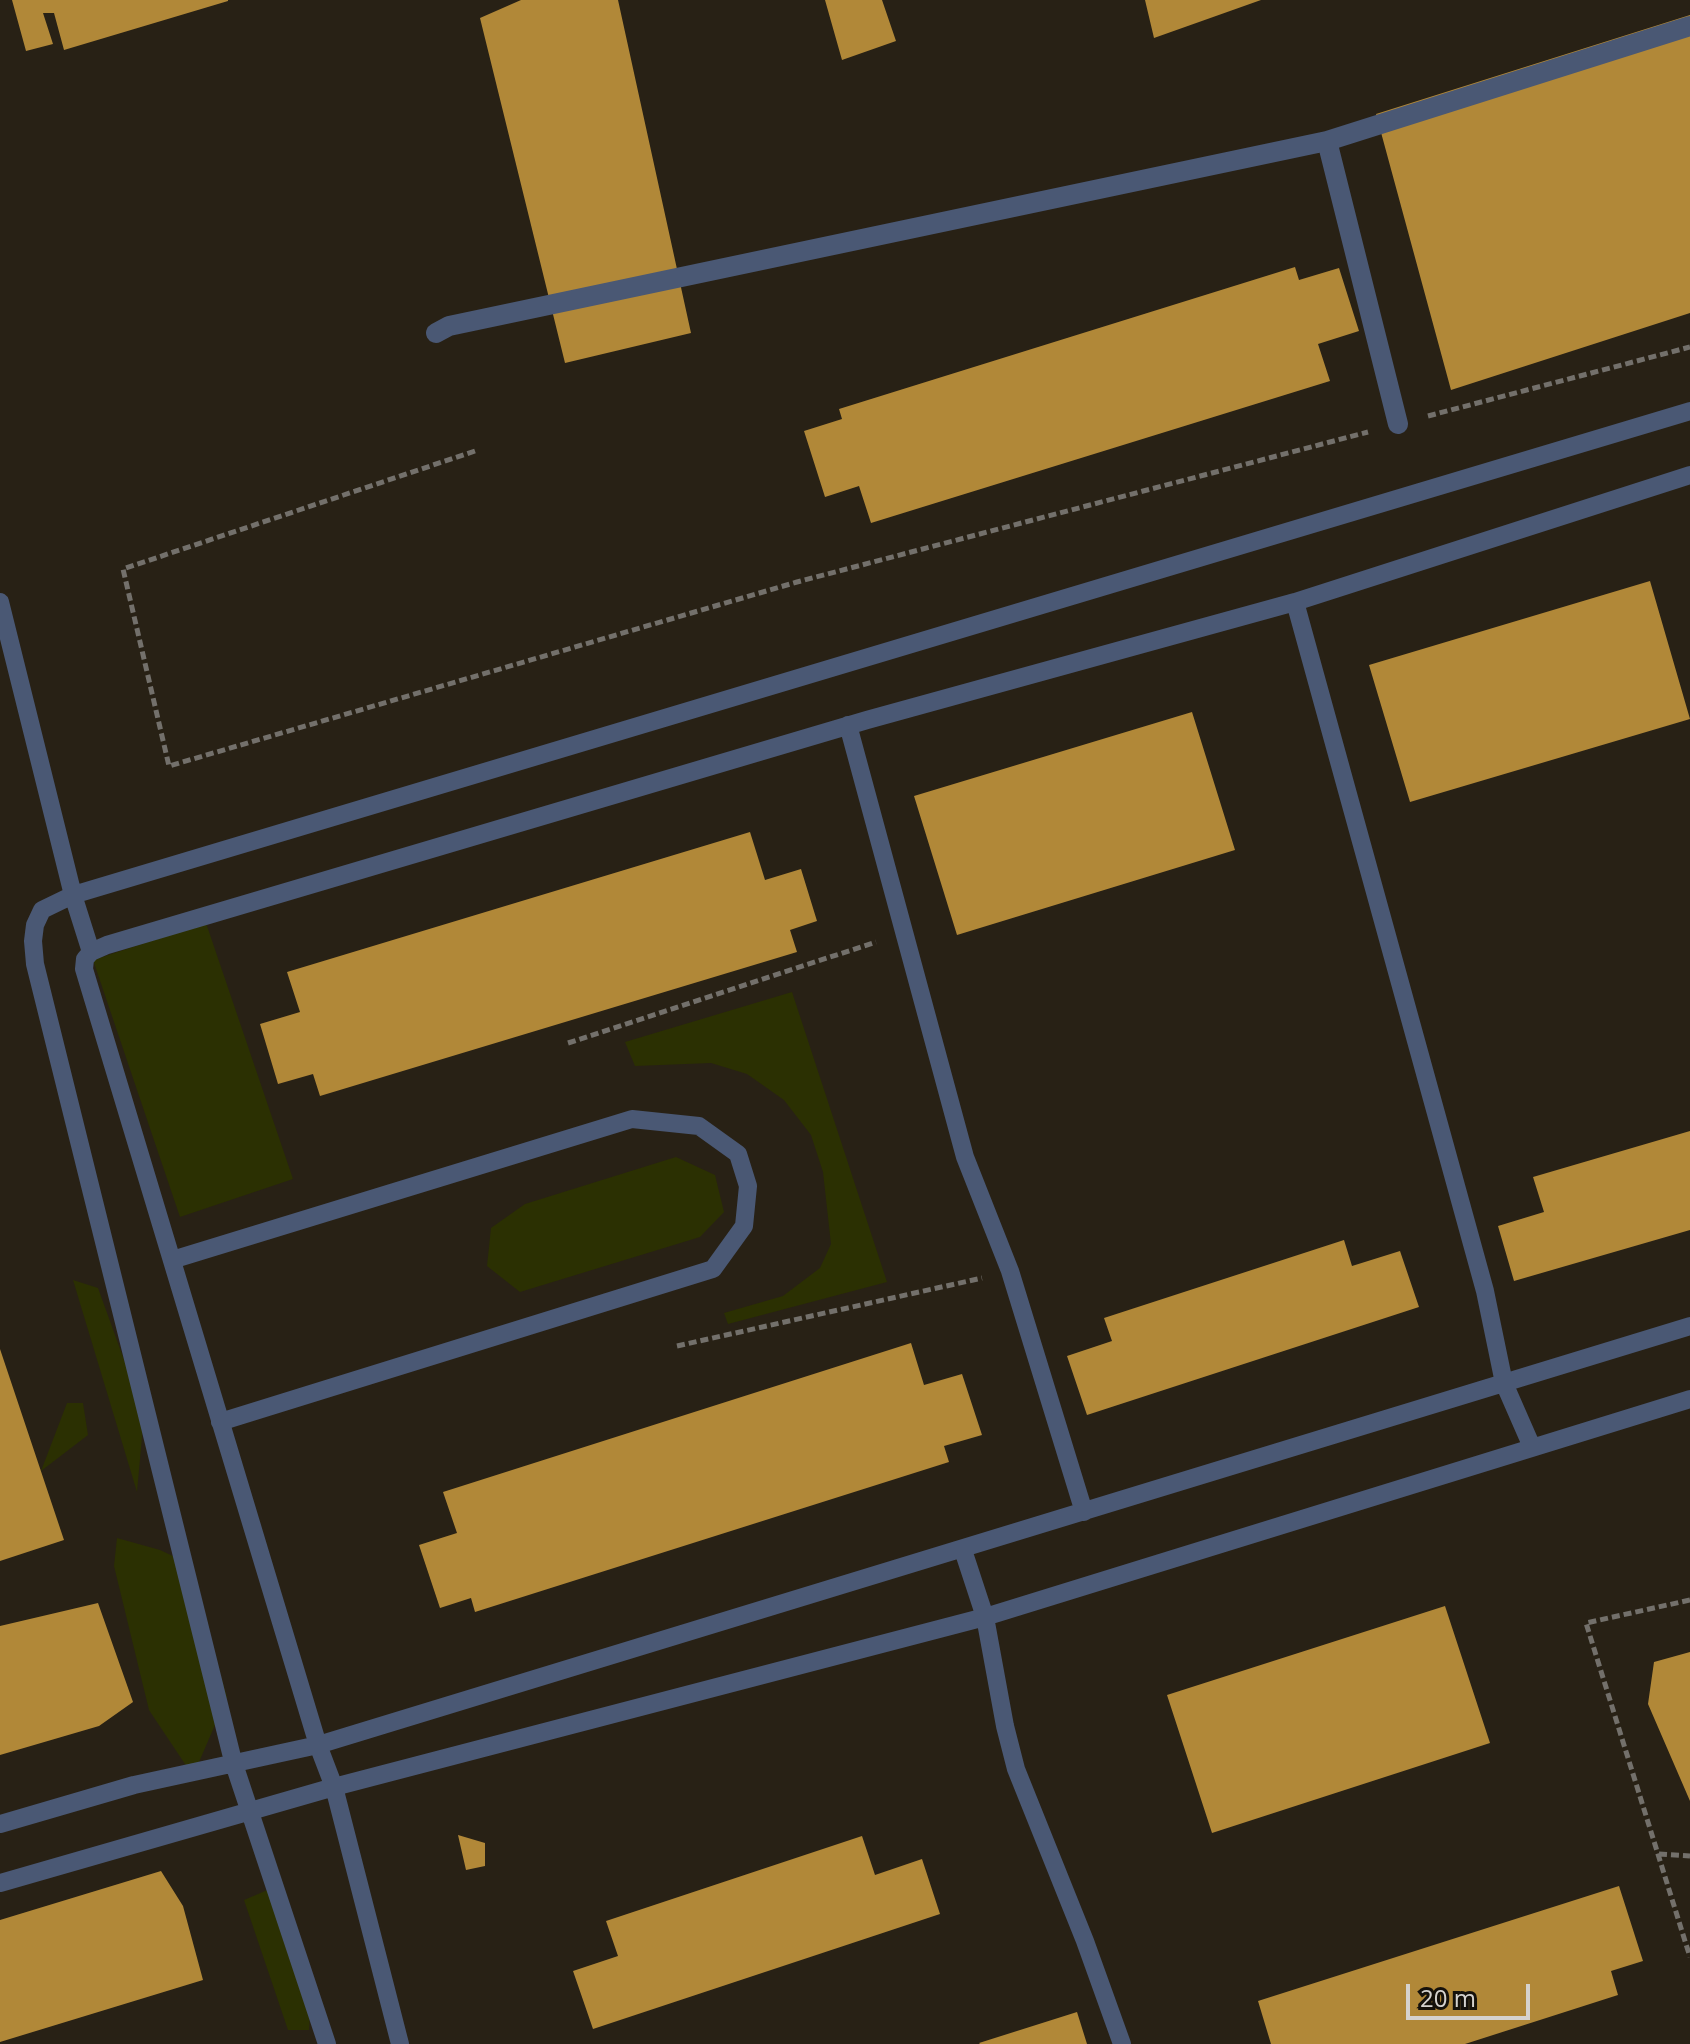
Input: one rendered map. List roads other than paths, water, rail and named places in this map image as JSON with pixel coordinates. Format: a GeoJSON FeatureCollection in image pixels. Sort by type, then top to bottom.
{"type":"FeatureCollection","features":[{"type":"Feature","properties":{"kind":"street"},"geometry":{"type":"LineString","coordinates":[[436,333],[449,326],[1327,141],[1690,26]]}},
{"type":"Feature","properties":{"kind":"street"},"geometry":{"type":"LineString","coordinates":[[1327,141],[1398,424]]}},
{"type":"Feature","properties":{"kind":"lane"},"geometry":{"type":"LineString","coordinates":[[327,2044],[233,1761],[35,964],[35,925],[42,910],[73,895],[1690,411]]}},
{"type":"Feature","properties":{"kind":"lane"},"geometry":{"type":"LineString","coordinates":[[400,2044],[334,1787],[318,1745],[220,1422],[84,969],[85,959],[91,952],[107,945],[848,725],[1295,602],[1690,475]]}},
{"type":"Feature","properties":{"kind":"lane"},"geometry":{"type":"LineString","coordinates":[[0,602],[73,895],[91,952]]}},
{"type":"Feature","properties":{"kind":"lane"},"geometry":{"type":"LineString","coordinates":[[1295,602],[1485,1291],[1504,1383],[1532,1447]]}},
{"type":"Feature","properties":{"kind":"lane"},"geometry":{"type":"LineString","coordinates":[[848,725],[965,1157],[1010,1271],[1084,1512]]}},
{"type":"Feature","properties":{"kind":"lane"},"geometry":{"type":"LineString","coordinates":[[172,1260],[632,1119],[699,1126],[738,1154],[748,1186],[744,1226],[713,1269],[220,1422]]}},
{"type":"Feature","properties":{"kind":"lane"},"geometry":{"type":"LineString","coordinates":[[0,1824],[134,1785],[233,1761],[318,1745],[1690,1326]]}},
{"type":"Feature","properties":{"kind":"lane"},"geometry":{"type":"LineString","coordinates":[[0,1883],[334,1787],[985,1617],[1690,1399]]}},
{"type":"Feature","properties":{"kind":"lane"},"geometry":{"type":"LineString","coordinates":[[963,1550],[985,1617],[1016,1769],[1085,1941],[1122,2044]]}}]}
